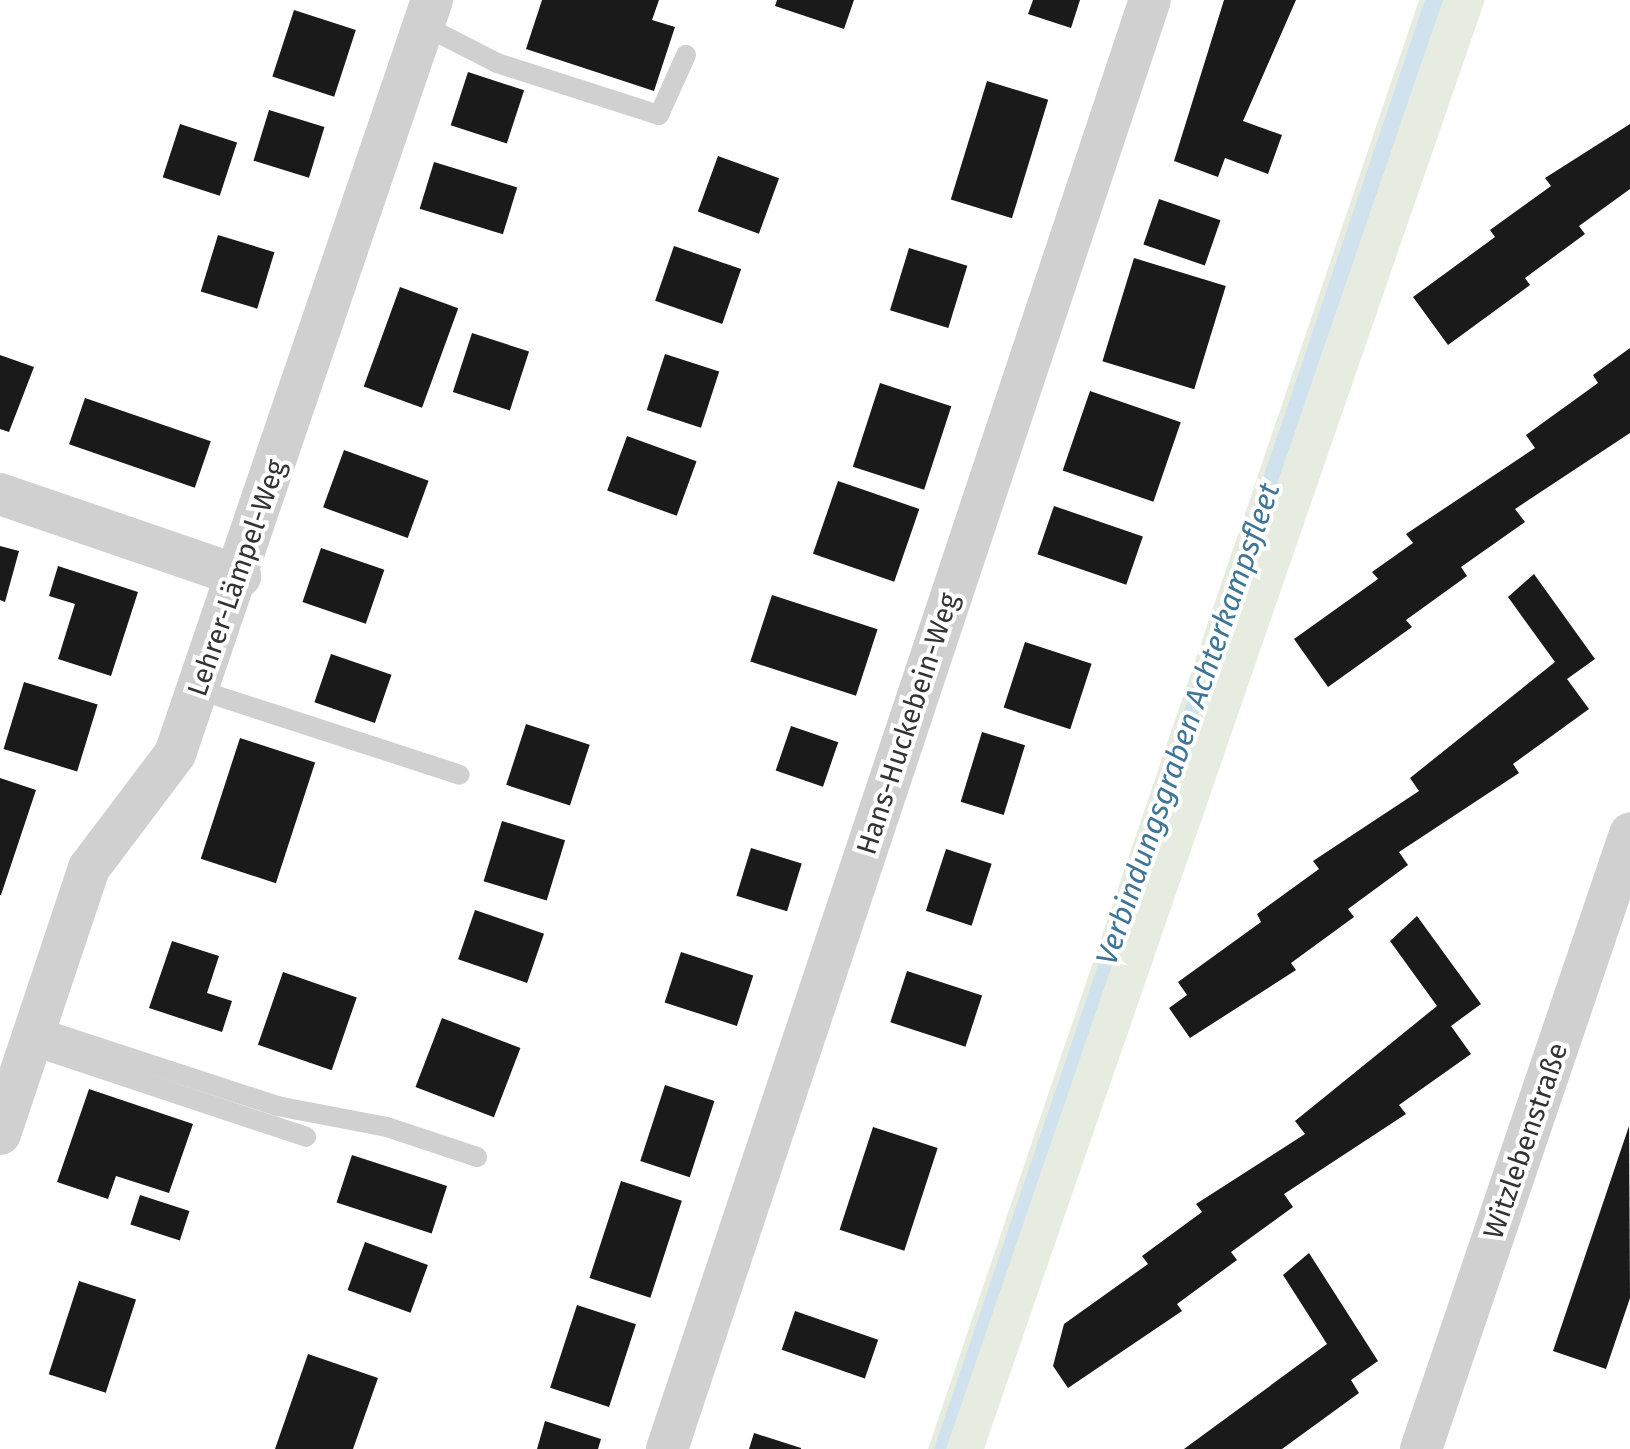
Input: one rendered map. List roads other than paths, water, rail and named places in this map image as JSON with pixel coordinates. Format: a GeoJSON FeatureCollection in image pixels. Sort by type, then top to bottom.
{"type":"FeatureCollection","features":[{"type":"Feature","properties":{"kind":"street","name":"Hans-Huckebein-Weg"},"geometry":{"type":"LineString","coordinates":[[667,1449],[1150,0]]}},
{"type":"Feature","properties":{"kind":"street","name":"Lehrer-Lämpel-Weg"},"geometry":{"type":"LineString","coordinates":[[0,1134],[89,868],[175,754],[240,576],[427,13]]}},
{"type":"Feature","properties":{"kind":"street"},"geometry":{"type":"LineString","coordinates":[[0,494],[240,576]]}},
{"type":"Feature","properties":{"kind":"street","name":"Witzlebenstraße"},"geometry":{"type":"LineString","coordinates":[[1421,1449],[1630,834]]}},
{"type":"Feature","properties":{"kind":"lane"},"geometry":{"type":"LineString","coordinates":[[427,13],[497,63],[659,115],[686,55]]}},
{"type":"Feature","properties":{"kind":"lane"},"geometry":{"type":"LineString","coordinates":[[199,690],[460,775]]}},
{"type":"Feature","properties":{"kind":"lane"},"geometry":{"type":"LineString","coordinates":[[33,1036],[306,1137]]}},
{"type":"Feature","properties":{"kind":"lane"},"geometry":{"type":"LineString","coordinates":[[33,1036],[277,1106],[387,1127],[477,1157]]}},
{"type":"Feature","properties":{"kind":"water","name":"Verbindungsgraben Achterkampsfleet"},"geometry":{"type":"Polygon","coordinates":[[[1425,0],[1443,0],[946,1449],[934,1449],[1425,0]]]}}]}
